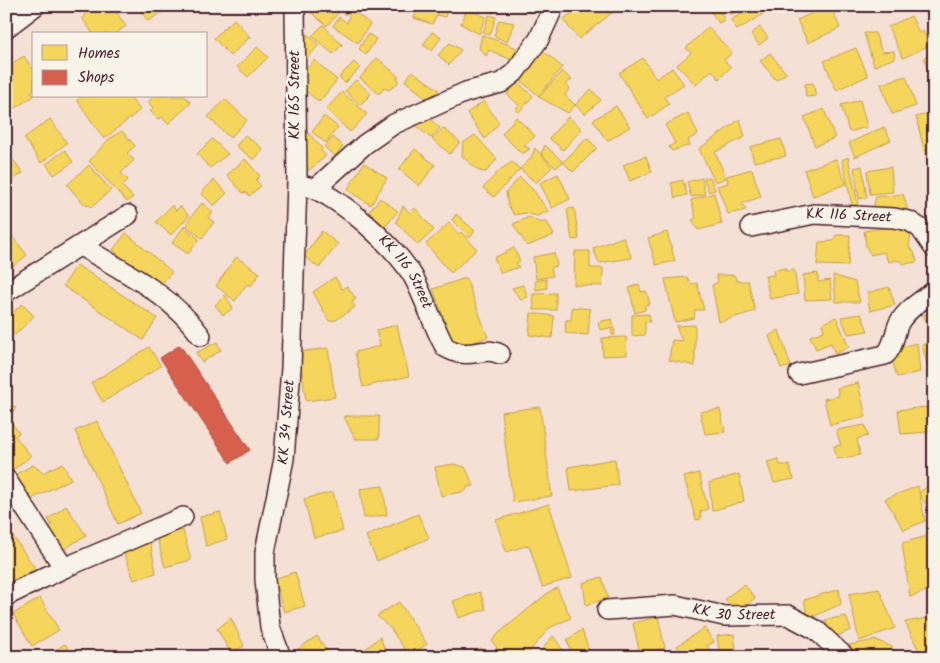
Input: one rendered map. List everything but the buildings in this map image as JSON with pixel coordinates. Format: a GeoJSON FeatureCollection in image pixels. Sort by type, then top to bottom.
{"type":"FeatureCollection","features":[{"type":"Feature","properties":{"kind":"street"},"geometry":{"type":"LineString","coordinates":[[6,28],[35,6]]}},
{"type":"Feature","properties":{"kind":"street","name":"KK 165 Street"},"geometry":{"type":"LineString","coordinates":[[295,6],[297,184]]}},
{"type":"Feature","properties":{"kind":"street"},"geometry":{"type":"LineString","coordinates":[[316,188],[365,144],[394,124],[466,92],[501,83],[514,73],[540,40],[554,6]]}},
{"type":"Feature","properties":{"kind":"street","name":"KK 116 Street"},"geometry":{"type":"LineString","coordinates":[[297,184],[316,188],[374,232],[398,256],[414,278],[446,347],[456,353],[474,354],[488,350],[500,354]]}},
{"type":"Feature","properties":{"kind":"street","name":"KK 34 Street"},"geometry":{"type":"LineString","coordinates":[[281,657],[270,627],[265,580],[265,552],[284,459],[288,421],[297,184]]}},
{"type":"Feature","properties":{"kind":"street","name":"KK 116 Street"},"geometry":{"type":"LineString","coordinates":[[751,227],[814,214],[894,218],[909,221],[920,228],[934,248]]}},
{"type":"Feature","properties":{"kind":"street"},"geometry":{"type":"LineString","coordinates":[[6,292],[128,215]]}},
{"type":"Feature","properties":{"kind":"street"},"geometry":{"type":"LineString","coordinates":[[81,246],[159,295],[182,312],[201,336]]}},
{"type":"Feature","properties":{"kind":"street"},"geometry":{"type":"LineString","coordinates":[[799,374],[885,355],[890,350],[900,322],[914,306],[934,291]]}},
{"type":"Feature","properties":{"kind":"street"},"geometry":{"type":"LineString","coordinates":[[6,479],[64,568]]}},
{"type":"Feature","properties":{"kind":"street"},"geometry":{"type":"LineString","coordinates":[[6,596],[64,568],[183,517]]}},
{"type":"Feature","properties":{"kind":"street","name":"KK 30 Street"},"geometry":{"type":"LineString","coordinates":[[607,610],[674,606],[724,616],[788,615],[816,630],[845,657]]}}]}
